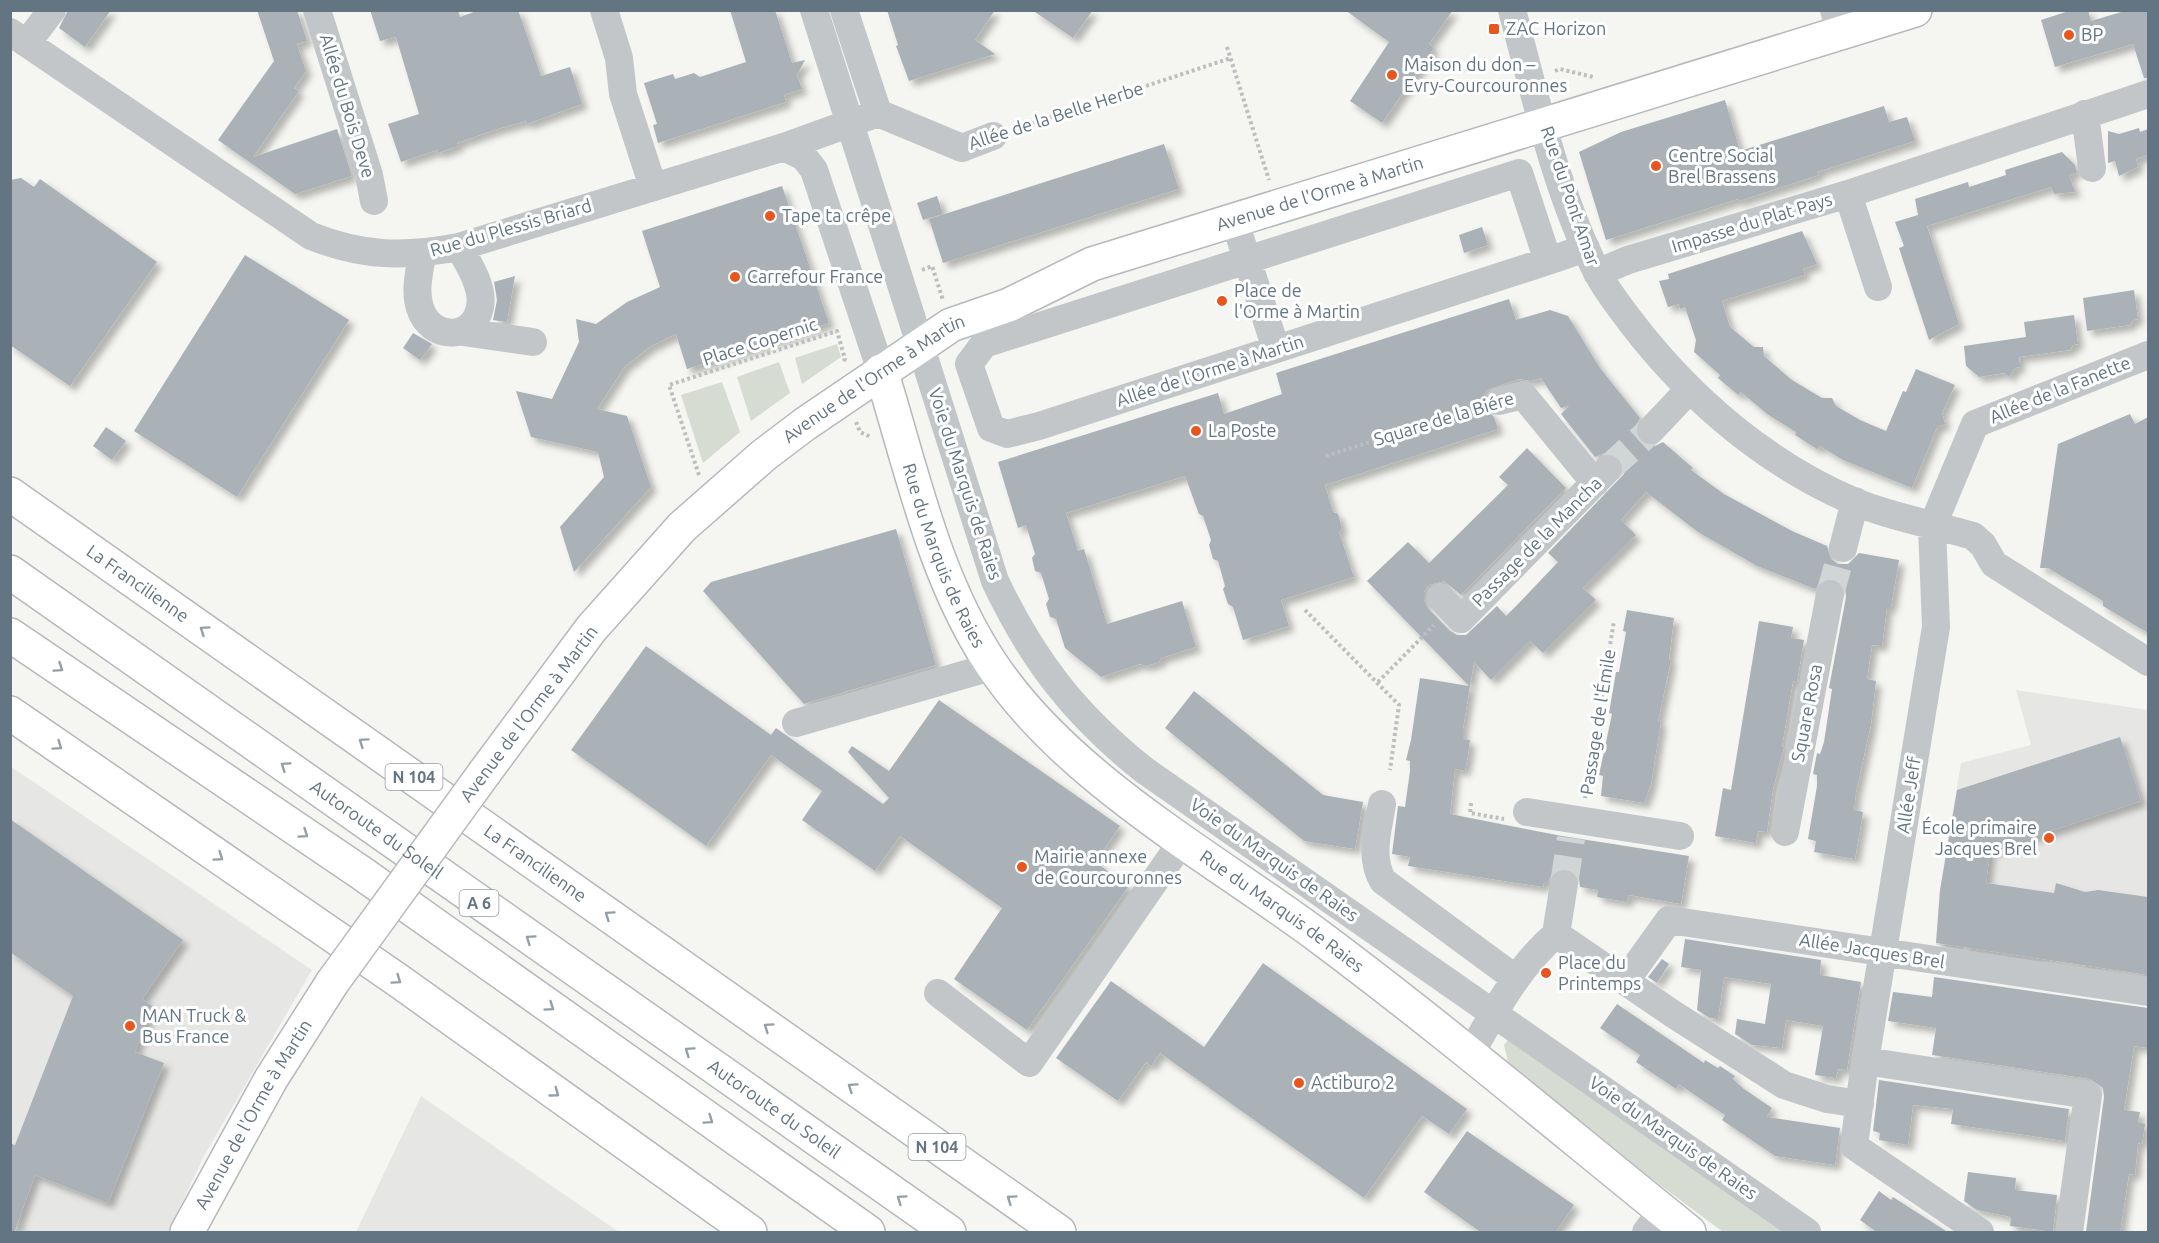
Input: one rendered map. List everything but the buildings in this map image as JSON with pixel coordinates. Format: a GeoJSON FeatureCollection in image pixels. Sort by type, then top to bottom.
{"type":"FeatureCollection","features":[{"type":"Feature","properties":{"kind":"main road","name":"Avenue de l'Orme à Martin"},"geometry":{"type":"LineString","coordinates":[[187,1233],[271,1078],[332,983],[591,629],[682,527],[764,455],[845,396],[951,325],[1009,305],[1092,264],[1544,123],[1837,22],[1915,10]]}},
{"type":"Feature","properties":{"kind":"main road","name":"Rue du Marquis de Raies"},"geometry":{"type":"LineString","coordinates":[[881,371],[939,562],[962,615],[991,663],[1027,712],[1074,757],[1324,941],[1470,1055],[1654,1222],[1689,1233]]}},
{"type":"Feature","properties":{"kind":"main road","name":"La Francilienne"},"geometry":{"type":"LineString","coordinates":[[10,494],[1059,1233]]}},
{"type":"Feature","properties":{"kind":"main road","name":"Autoroute du Soleil"},"geometry":{"type":"LineString","coordinates":[[10,572],[949,1233]]}},
{"type":"Feature","properties":{"kind":"main road","name":"A 6"},"geometry":{"type":"LineString","coordinates":[[10,635],[360,872],[868,1233]]}},
{"type":"Feature","properties":{"kind":"main road"},"geometry":{"type":"LineString","coordinates":[[10,713],[399,981],[750,1233]]}},
{"type":"Feature","properties":{"kind":"street"},"geometry":{"type":"LineString","coordinates":[[19,38],[52,10]]}},
{"type":"Feature","properties":{"kind":"street","name":"Allée du Bois Deve"},"geometry":{"type":"LineString","coordinates":[[317,10],[369,175],[374,201]]}},
{"type":"Feature","properties":{"kind":"street"},"geometry":{"type":"LineString","coordinates":[[604,10],[619,58],[623,94],[653,187]]}},
{"type":"Feature","properties":{"kind":"street","name":"Voie du Marquis de Raies"},"geometry":{"type":"LineString","coordinates":[[814,10],[995,581],[1014,621],[1062,693],[1107,740],[1144,770],[1808,1233]]}},
{"type":"Feature","properties":{"kind":"street"},"geometry":{"type":"LineString","coordinates":[[844,10],[878,113],[849,122]]}},
{"type":"Feature","properties":{"kind":"street","name":"Rue du Pont Amar"},"geometry":{"type":"LineString","coordinates":[[1512,10],[1569,206],[1592,261],[1641,334],[1689,390],[1771,456],[1812,482],[1855,501],[1932,527],[1973,536],[1983,545],[1994,564],[2148,662]]}},
{"type":"Feature","properties":{"kind":"street","name":"Rue du Plessis Briard"},"geometry":{"type":"LineString","coordinates":[[19,38],[311,236],[345,249],[380,254],[423,254],[459,247],[784,147],[849,122]]}},
{"type":"Feature","properties":{"kind":"street"},"geometry":{"type":"LineString","coordinates":[[1848,194],[2148,94]]}},
{"type":"Feature","properties":{"kind":"street","name":"Allée de la Belle Herbe"},"geometry":{"type":"LineString","coordinates":[[878,113],[962,148],[993,136]]}},
{"type":"Feature","properties":{"kind":"street"},"geometry":{"type":"LineString","coordinates":[[2085,114],[2092,168]]}},
{"type":"Feature","properties":{"kind":"street"},"geometry":{"type":"LineString","coordinates":[[784,147],[804,157],[814,170],[881,371]]}},
{"type":"Feature","properties":{"kind":"street"},"geometry":{"type":"LineString","coordinates":[[1248,260],[1519,173],[1548,261]]}},
{"type":"Feature","properties":{"kind":"street","name":"Impasse du Plat Pays"},"geometry":{"type":"LineString","coordinates":[[1592,261],[1628,260],[1848,194],[1878,287]]}},
{"type":"Feature","properties":{"kind":"street"},"geometry":{"type":"LineString","coordinates":[[1234,219],[1276,349]]}},
{"type":"Feature","properties":{"kind":"street"},"geometry":{"type":"LineString","coordinates":[[459,247],[474,275],[481,305],[473,325],[463,332]]}},
{"type":"Feature","properties":{"kind":"street"},"geometry":{"type":"LineString","coordinates":[[423,254],[417,289],[420,308],[428,323],[447,334],[463,332],[534,342]]}},
{"type":"Feature","properties":{"kind":"street","name":"Allée de l'Orme à Martin"},"geometry":{"type":"LineString","coordinates":[[1248,260],[984,344],[969,364],[991,428],[1007,434],[1039,426],[1548,261],[1592,261]]}},
{"type":"Feature","properties":{"kind":"street","name":"Allée de la Fanette"},"geometry":{"type":"LineString","coordinates":[[1932,527],[1975,424],[2148,355]]}},
{"type":"Feature","properties":{"kind":"street"},"geometry":{"type":"LineString","coordinates":[[1651,430],[1689,390]]}},
{"type":"Feature","properties":{"kind":"street","name":"Square de la Biére"},"geometry":{"type":"LineString","coordinates":[[1499,401],[1523,395],[1601,476]]}},
{"type":"Feature","properties":{"kind":"street","name":"Passage de la Mancha"},"geometry":{"type":"LineString","coordinates":[[1446,603],[1461,618],[1601,476]]}},
{"type":"Feature","properties":{"kind":"street"},"geometry":{"type":"LineString","coordinates":[[1843,548],[1855,501]]}},
{"type":"Feature","properties":{"kind":"street","name":"Allée Jeff"},"geometry":{"type":"LineString","coordinates":[[1932,527],[1936,627],[1865,1061],[1854,1146],[1980,1233]]}},
{"type":"Feature","properties":{"kind":"street","name":"Square Rosa"},"geometry":{"type":"LineString","coordinates":[[1785,832],[1830,594]]}},
{"type":"Feature","properties":{"kind":"street"},"geometry":{"type":"LineString","coordinates":[[796,723],[977,671],[991,663]]}},
{"type":"Feature","properties":{"kind":"street","name":"Passage de l'Émile"},"geometry":{"type":"LineString","coordinates":[[1527,812],[1576,822],[1680,836]]}},
{"type":"Feature","properties":{"kind":"street"},"geometry":{"type":"LineString","coordinates":[[1374,813],[1375,864],[1383,881],[1516,979]]}},
{"type":"Feature","properties":{"kind":"street"},"geometry":{"type":"LineString","coordinates":[[938,993],[1029,1063],[1184,840]]}},
{"type":"Feature","properties":{"kind":"street"},"geometry":{"type":"LineString","coordinates":[[1470,1055],[1494,1012],[1534,953],[1556,934],[1564,884]]}},
{"type":"Feature","properties":{"kind":"street","name":"Allée Jacques Brel"},"geometry":{"type":"LineString","coordinates":[[1626,980],[1669,920],[2148,992]]}},
{"type":"Feature","properties":{"kind":"street"},"geometry":{"type":"LineString","coordinates":[[1556,934],[1673,1014],[1784,1085],[1827,1099],[1860,1104]]}},
{"type":"Feature","properties":{"kind":"street"},"geometry":{"type":"LineString","coordinates":[[1865,1061],[2088,1095],[2069,1233]]}},
{"type":"Feature","properties":{"kind":"path"},"geometry":{"type":"LineString","coordinates":[[1227,47],[1277,205]]}},
{"type":"Feature","properties":{"kind":"path","name":"Allée de la Belle Herbe"},"geometry":{"type":"LineString","coordinates":[[993,136],[1231,58]]}},
{"type":"Feature","properties":{"kind":"path"},"geometry":{"type":"LineString","coordinates":[[1531,79],[1560,69],[1591,78],[1602,75]]}},
{"type":"Feature","properties":{"kind":"path","name":"Place Copernic"},"geometry":{"type":"LineString","coordinates":[[700,479],[669,385],[837,331],[845,359],[837,371],[845,396],[860,432],[877,440]]}},
{"type":"Feature","properties":{"kind":"path","name":"Square de la Biére"},"geometry":{"type":"LineString","coordinates":[[1326,456],[1499,401]]}},
{"type":"Feature","properties":{"kind":"path"},"geometry":{"type":"LineString","coordinates":[[1378,682],[1446,603]]}},
{"type":"Feature","properties":{"kind":"path"},"geometry":{"type":"LineString","coordinates":[[1305,610],[1399,705],[1390,770]]}},
{"type":"Feature","properties":{"kind":"path","name":"Passage de l'Émile"},"geometry":{"type":"LineString","coordinates":[[1576,822],[1614,621]]}},
{"type":"Feature","properties":{"kind":"path"},"geometry":{"type":"LineString","coordinates":[[1470,813],[1471,803]]}},
{"type":"Feature","properties":{"kind":"shaded area"},"geometry":{"type":"Polygon","coordinates":[[[837,344],[841,357],[802,384],[795,358],[837,344]]]}},
{"type":"Feature","properties":{"kind":"shaded area"},"geometry":{"type":"Polygon","coordinates":[[[779,362],[790,393],[751,421],[737,377],[779,362]]]}},
{"type":"Feature","properties":{"kind":"shaded area"},"geometry":{"type":"Polygon","coordinates":[[[722,382],[740,432],[703,463],[681,395],[722,382]]]}},
{"type":"Feature","properties":{"kind":"shaded area","name":"École primaire Jacques Brel"},"geometry":{"type":"Polygon","coordinates":[[[2016,690],[2148,710],[2148,977],[2135,972],[2088,968],[2083,964],[2044,961],[2042,970],[1969,959],[1971,944],[1965,943],[1964,949],[1936,945],[1940,890],[1961,763],[2031,745],[2016,690]]]}},
{"type":"Feature","properties":{"kind":"shaded area"},"geometry":{"type":"Polygon","coordinates":[[[10,766],[312,970],[204,1156],[168,1232],[11,1232],[10,766]]]}},
{"type":"Feature","properties":{"kind":"shaded area"},"geometry":{"type":"Polygon","coordinates":[[[1508,1040],[1785,1232],[1723,1232],[1632,1164],[1508,1062],[1504,1045],[1508,1040]]]}},
{"type":"Feature","properties":{"kind":"shaded area"},"geometry":{"type":"Polygon","coordinates":[[[421,1096],[619,1232],[356,1232],[421,1096]]]}},
{"type":"Feature","properties":{"kind":"tunnel"},"geometry":{"type":"LineString","coordinates":[[1608,469],[1651,430]]}},
{"type":"Feature","properties":{"kind":"tunnel"},"geometry":{"type":"LineString","coordinates":[[1830,594],[1843,548]]}},
{"type":"Feature","properties":{"kind":"tunnel"},"geometry":{"type":"LineString","coordinates":[[1564,884],[1571,838]]}},
{"type":"Feature","properties":{"kind":"place","name":"ZAC Horizon"},"geometry":{"type":"Point","coordinates":[1494,29]}},
{"type":"Feature","properties":{"kind":"place","name":"BP"},"geometry":{"type":"Point","coordinates":[2069,35]}},
{"type":"Feature","properties":{"kind":"place","name":"Maison du don – Evry-Courcouronnes"},"geometry":{"type":"Point","coordinates":[1392,75]}},
{"type":"Feature","properties":{"kind":"place","name":"Centre Social Brel Brassens"},"geometry":{"type":"Point","coordinates":[1656,166]}},
{"type":"Feature","properties":{"kind":"place","name":"Tape ta crêpe"},"geometry":{"type":"Point","coordinates":[770,216]}},
{"type":"Feature","properties":{"kind":"place","name":"Carrefour France"},"geometry":{"type":"Point","coordinates":[735,277]}},
{"type":"Feature","properties":{"kind":"place","name":"Place de l'Orme à Martin"},"geometry":{"type":"Point","coordinates":[1222,301]}},
{"type":"Feature","properties":{"kind":"place","name":"La Poste"},"geometry":{"type":"Point","coordinates":[1196,431]}},
{"type":"Feature","properties":{"kind":"place","name":"École primaire Jacques Brel"},"geometry":{"type":"Point","coordinates":[2049,838]}},
{"type":"Feature","properties":{"kind":"place","name":"Mairie annexe de Courcouronnes"},"geometry":{"type":"Point","coordinates":[1022,867]}},
{"type":"Feature","properties":{"kind":"place","name":"Place du Printemps"},"geometry":{"type":"Point","coordinates":[1546,973]}},
{"type":"Feature","properties":{"kind":"place","name":"MAN Truck & Bus France"},"geometry":{"type":"Point","coordinates":[130,1026]}},
{"type":"Feature","properties":{"kind":"place","name":"Actiburo 2"},"geometry":{"type":"Point","coordinates":[1299,1083]}}]}
